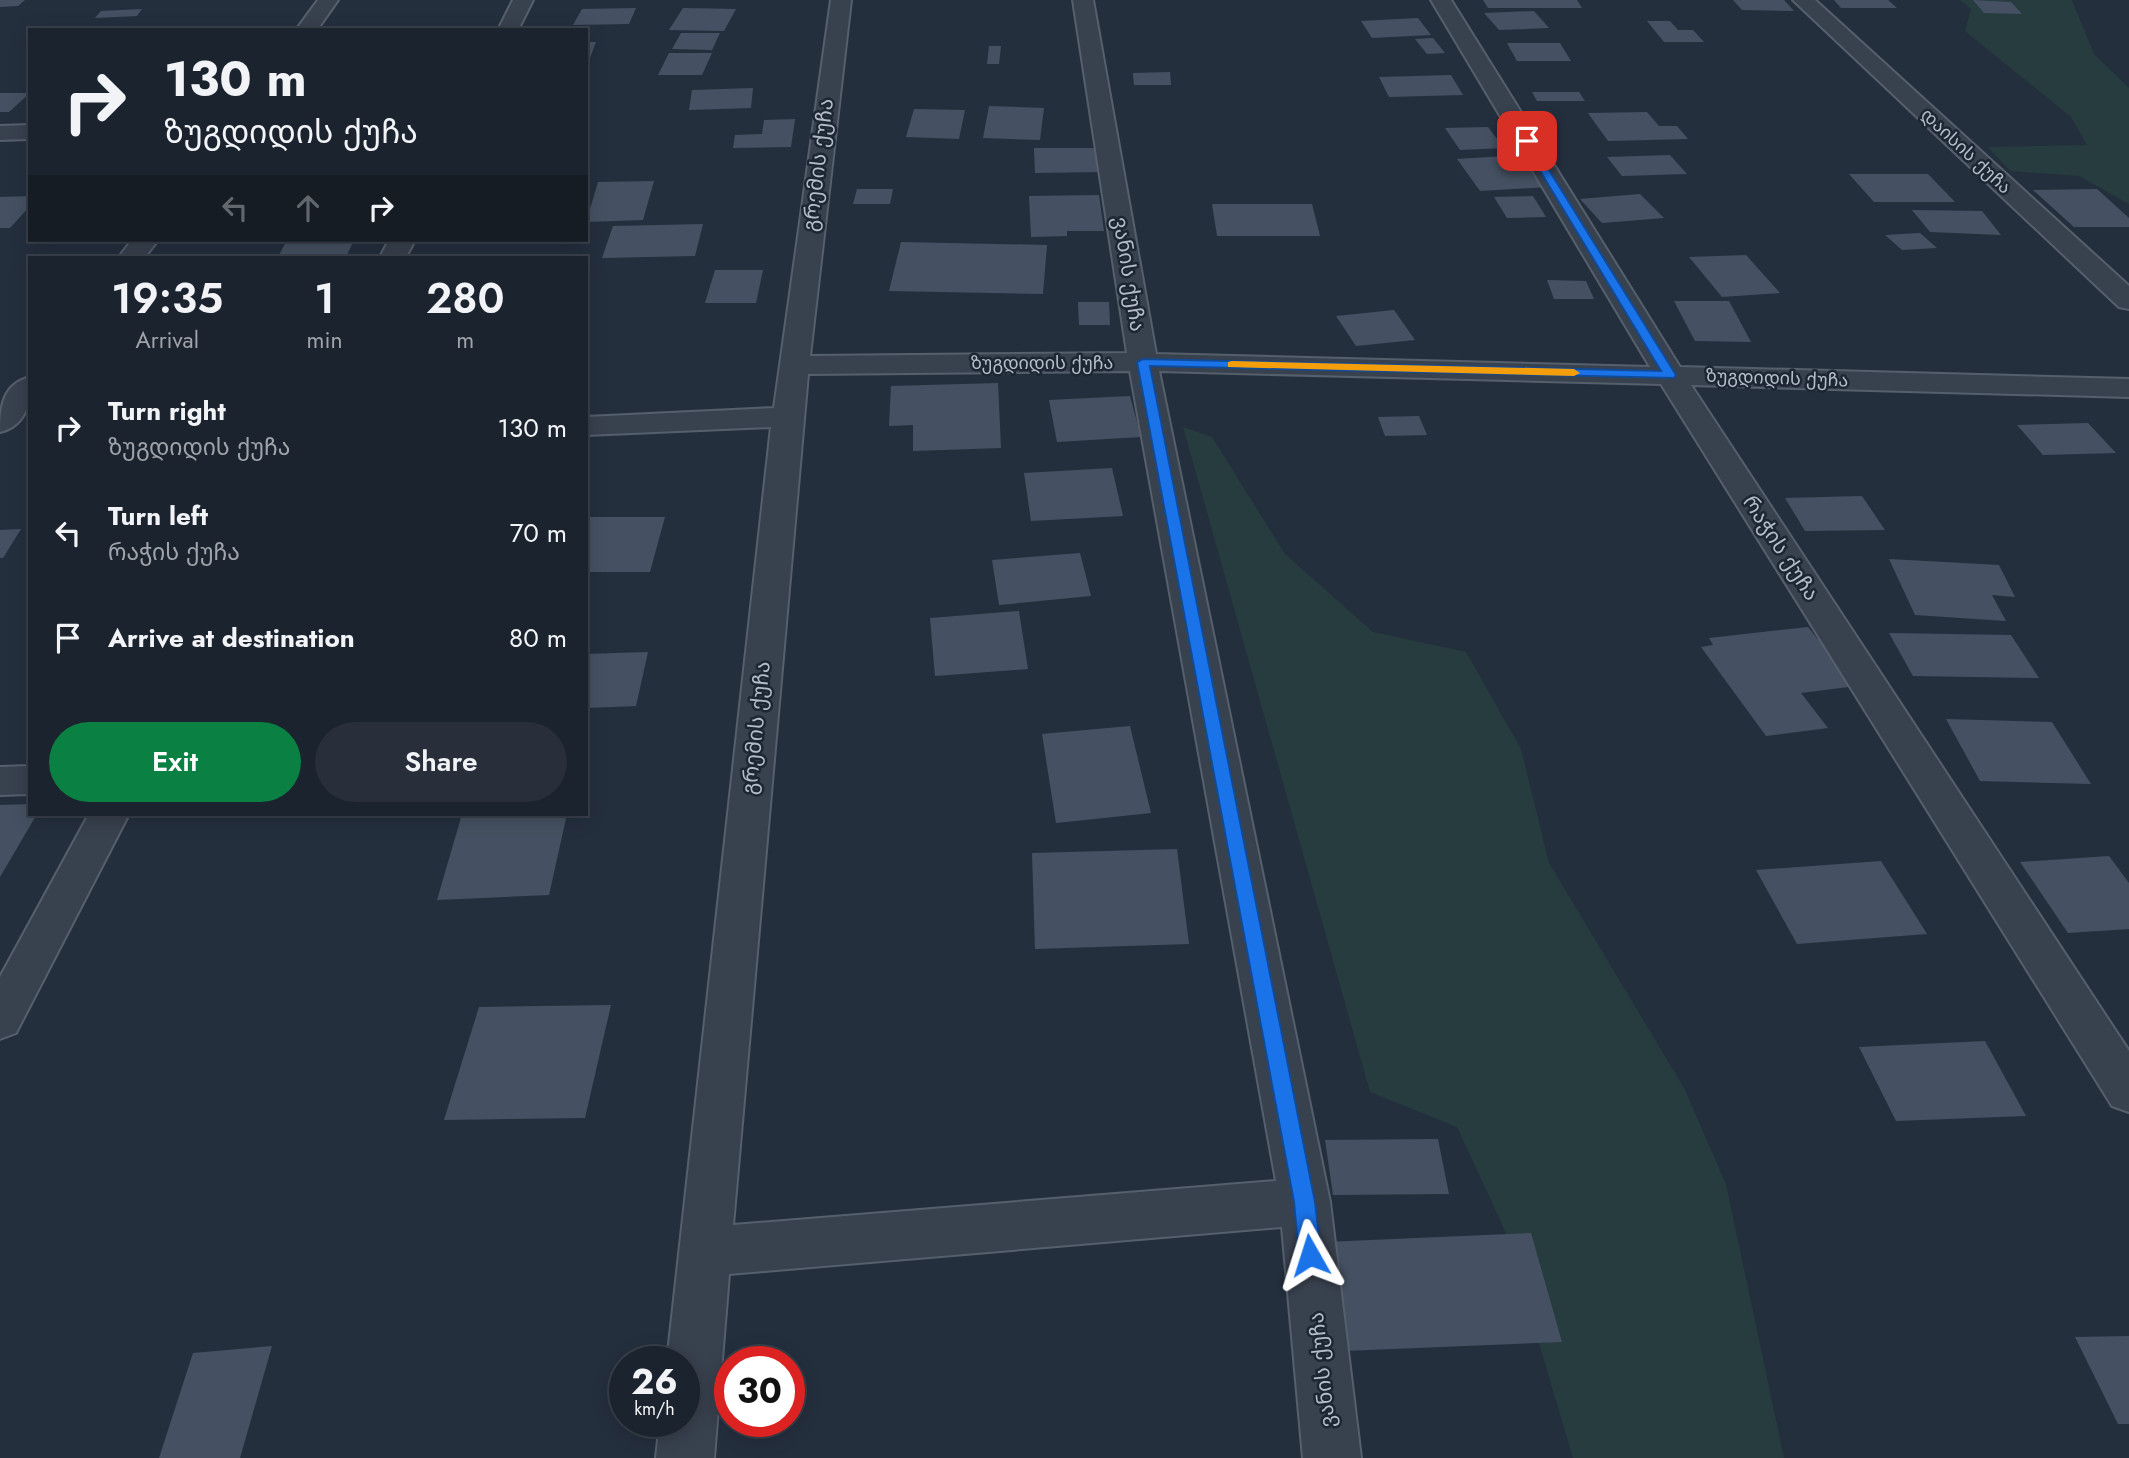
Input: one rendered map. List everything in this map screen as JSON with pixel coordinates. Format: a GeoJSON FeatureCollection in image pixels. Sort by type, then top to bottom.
{"type":"FeatureCollection","features":[{"type":"Feature","properties":{"kind":"street"},"geometry":{"type":"LineString","coordinates":[[307,28],[328,0]]}},
{"type":"Feature","properties":{"kind":"street"},"geometry":{"type":"LineString","coordinates":[[509,28],[523,0]]}},
{"type":"Feature","properties":{"kind":"street","name":"გრემის ქუჩა"},"geometry":{"type":"LineString","coordinates":[[685,1458],[788,416],[825,99],[841,0]]}},
{"type":"Feature","properties":{"kind":"street","name":"ვანის ქუჩა"},"geometry":{"type":"LineString","coordinates":[[1083,0],[1143,362],[1305,1202],[1332,1458]]}},
{"type":"Feature","properties":{"kind":"street","name":"რაჭის ქუჩა"},"geometry":{"type":"LineString","coordinates":[[1441,0],[1670,375],[2129,1091]]}},
{"type":"Feature","properties":{"kind":"street","name":"დაისის ქუჩა"},"geometry":{"type":"LineString","coordinates":[[1803,0],[2129,301]]}},
{"type":"Feature","properties":{"kind":"street"},"geometry":{"type":"LineString","coordinates":[[0,133],[28,132]]}},
{"type":"Feature","properties":{"kind":"street"},"geometry":{"type":"LineString","coordinates":[[133,256],[143,242]]}},
{"type":"Feature","properties":{"kind":"street","name":"ზუგდიდის ქუჩა"},"geometry":{"type":"LineString","coordinates":[[795,365],[1143,362],[2129,388]]}},
{"type":"Feature","properties":{"kind":"street"},"geometry":{"type":"LineString","coordinates":[[0,423],[28,388]]}},
{"type":"Feature","properties":{"kind":"street"},"geometry":{"type":"LineString","coordinates":[[588,426],[788,416]]}},
{"type":"Feature","properties":{"kind":"street"},"geometry":{"type":"LineString","coordinates":[[0,781],[28,780]]}},
{"type":"Feature","properties":{"kind":"street"},"geometry":{"type":"LineString","coordinates":[[0,1020],[108,816]]}},
{"type":"Feature","properties":{"kind":"street"},"geometry":{"type":"LineString","coordinates":[[705,1252],[1305,1202]]}},
{"type":"Feature","properties":{"kind":"green space"},"geometry":{"type":"Polygon","coordinates":[[[1960,0],[2072,0],[2094,54],[2129,88],[2129,204],[2079,176],[2010,171],[1988,147],[2087,145],[2071,117],[1965,31],[1971,9],[1960,0]]]}},
{"type":"Feature","properties":{"kind":"green space"},"geometry":{"type":"Polygon","coordinates":[[[1183,427],[1212,437],[1285,554],[1373,632],[1466,652],[1521,749],[1549,863],[1684,1088],[1726,1184],[1784,1458],[1573,1458],[1507,1235],[1457,1127],[1370,1092],[1183,427]]]}},
{"type":"Feature","properties":{"kind":"building"},"geometry":{"type":"Polygon","coordinates":[[[0,0],[25,0],[18,6],[0,7],[0,0]]]}},
{"type":"Feature","properties":{"kind":"building"},"geometry":{"type":"Polygon","coordinates":[[[1483,0],[1577,0],[1582,8],[1488,8],[1483,0]]]}},
{"type":"Feature","properties":{"kind":"building"},"geometry":{"type":"Polygon","coordinates":[[[1733,0],[1784,0],[1794,11],[1742,10],[1733,0]]]}},
{"type":"Feature","properties":{"kind":"building"},"geometry":{"type":"Polygon","coordinates":[[[1834,0],[1888,0],[1897,8],[1841,8],[1834,0]]]}},
{"type":"Feature","properties":{"kind":"building"},"geometry":{"type":"Polygon","coordinates":[[[1973,0],[2011,2],[2022,14],[1984,13],[1973,0]]]}},
{"type":"Feature","properties":{"kind":"building"},"geometry":{"type":"Polygon","coordinates":[[[636,8],[629,24],[573,25],[582,9],[636,8]]]}},
{"type":"Feature","properties":{"kind":"building"},"geometry":{"type":"Polygon","coordinates":[[[683,8],[736,9],[724,31],[669,30],[683,8]]]}},
{"type":"Feature","properties":{"kind":"building"},"geometry":{"type":"Polygon","coordinates":[[[142,9],[137,16],[95,18],[101,11],[142,9]]]}},
{"type":"Feature","properties":{"kind":"building"},"geometry":{"type":"Polygon","coordinates":[[[1534,11],[1549,28],[1499,30],[1484,13],[1534,11]]]}},
{"type":"Feature","properties":{"kind":"building"},"geometry":{"type":"Polygon","coordinates":[[[1418,18],[1431,35],[1372,38],[1361,21],[1418,18]]]}},
{"type":"Feature","properties":{"kind":"building"},"geometry":{"type":"Polygon","coordinates":[[[1647,21],[1670,21],[1678,30],[1693,30],[1704,42],[1664,42],[1647,21]]]}},
{"type":"Feature","properties":{"kind":"building"},"geometry":{"type":"Polygon","coordinates":[[[196,26],[194,28],[141,27],[196,26]]]}},
{"type":"Feature","properties":{"kind":"building"},"geometry":{"type":"Polygon","coordinates":[[[681,33],[720,33],[712,50],[672,49],[681,33]]]}},
{"type":"Feature","properties":{"kind":"building"},"geometry":{"type":"Polygon","coordinates":[[[1433,38],[1445,53],[1427,54],[1415,39],[1433,38]]]}},
{"type":"Feature","properties":{"kind":"building"},"geometry":{"type":"Polygon","coordinates":[[[588,42],[596,42],[589,61],[588,42]]]}},
{"type":"Feature","properties":{"kind":"building"},"geometry":{"type":"Polygon","coordinates":[[[1507,43],[1560,43],[1571,61],[1517,61],[1507,43]]]}},
{"type":"Feature","properties":{"kind":"building"},"geometry":{"type":"Polygon","coordinates":[[[989,46],[1001,46],[999,64],[987,64],[989,46]]]}},
{"type":"Feature","properties":{"kind":"building"},"geometry":{"type":"Polygon","coordinates":[[[669,53],[712,53],[702,75],[658,75],[669,53]]]}},
{"type":"Feature","properties":{"kind":"building"},"geometry":{"type":"Polygon","coordinates":[[[1170,72],[1171,85],[1134,85],[1133,73],[1170,72]]]}},
{"type":"Feature","properties":{"kind":"building"},"geometry":{"type":"Polygon","coordinates":[[[1451,75],[1463,95],[1389,97],[1379,77],[1451,75]]]}},
{"type":"Feature","properties":{"kind":"building"},"geometry":{"type":"Polygon","coordinates":[[[753,88],[751,108],[689,110],[692,90],[753,88]]]}},
{"type":"Feature","properties":{"kind":"building"},"geometry":{"type":"Polygon","coordinates":[[[1532,92],[1579,92],[1585,101],[1537,101],[1532,92]]]}},
{"type":"Feature","properties":{"kind":"building"},"geometry":{"type":"Polygon","coordinates":[[[0,93],[28,93],[9,112],[0,112],[0,93]]]}},
{"type":"Feature","properties":{"kind":"building"},"geometry":{"type":"Polygon","coordinates":[[[989,106],[1044,108],[1040,140],[983,138],[989,106]]]}},
{"type":"Feature","properties":{"kind":"building"},"geometry":{"type":"Polygon","coordinates":[[[914,109],[965,110],[959,139],[906,137],[914,109]]]}},
{"type":"Feature","properties":{"kind":"building"},"geometry":{"type":"Polygon","coordinates":[[[1647,112],[1659,126],[1677,126],[1688,139],[1608,141],[1588,113],[1647,112]]]}},
{"type":"Feature","properties":{"kind":"building"},"geometry":{"type":"Polygon","coordinates":[[[795,119],[791,147],[733,148],[735,135],[762,134],[764,120],[795,119]]]}},
{"type":"Feature","properties":{"kind":"building"},"geometry":{"type":"Polygon","coordinates":[[[1488,127],[1504,148],[1460,150],[1445,128],[1488,127]]]}},
{"type":"Feature","properties":{"kind":"building"},"geometry":{"type":"Polygon","coordinates":[[[1034,148],[1097,148],[1101,172],[1035,173],[1034,148]]]}},
{"type":"Feature","properties":{"kind":"building"},"geometry":{"type":"Polygon","coordinates":[[[1522,155],[1548,187],[1480,191],[1457,159],[1522,155]]]}},
{"type":"Feature","properties":{"kind":"building"},"geometry":{"type":"Polygon","coordinates":[[[1670,155],[1687,174],[1622,176],[1607,157],[1670,155]]]}},
{"type":"Feature","properties":{"kind":"building"},"geometry":{"type":"Polygon","coordinates":[[[1849,174],[1928,174],[1955,202],[1874,202],[1849,174]]]}},
{"type":"Feature","properties":{"kind":"building"},"geometry":{"type":"Polygon","coordinates":[[[654,181],[643,220],[588,222],[598,182],[654,181]]]}},
{"type":"Feature","properties":{"kind":"building"},"geometry":{"type":"Polygon","coordinates":[[[857,189],[893,189],[890,204],[853,204],[857,189]]]}},
{"type":"Feature","properties":{"kind":"building"},"geometry":{"type":"Polygon","coordinates":[[[2097,189],[2129,218],[2129,227],[2074,227],[2033,190],[2097,189]]]}},
{"type":"Feature","properties":{"kind":"building"},"geometry":{"type":"Polygon","coordinates":[[[1640,194],[1664,218],[1602,223],[1580,199],[1640,194]]]}},
{"type":"Feature","properties":{"kind":"building"},"geometry":{"type":"Polygon","coordinates":[[[1099,195],[1104,231],[1067,231],[1067,236],[1031,237],[1029,196],[1099,195]]]}},
{"type":"Feature","properties":{"kind":"building"},"geometry":{"type":"Polygon","coordinates":[[[28,196],[28,208],[10,228],[0,228],[0,197],[28,196]]]}},
{"type":"Feature","properties":{"kind":"building"},"geometry":{"type":"Polygon","coordinates":[[[1533,196],[1546,217],[1507,218],[1494,197],[1533,196]]]}},
{"type":"Feature","properties":{"kind":"building"},"geometry":{"type":"Polygon","coordinates":[[[1212,204],[1312,204],[1320,236],[1217,236],[1212,204]]]}},
{"type":"Feature","properties":{"kind":"building"},"geometry":{"type":"Polygon","coordinates":[[[1912,210],[1982,211],[2001,235],[1930,232],[1912,210]]]}},
{"type":"Feature","properties":{"kind":"building"},"geometry":{"type":"Polygon","coordinates":[[[703,224],[695,256],[602,258],[613,226],[703,224]]]}},
{"type":"Feature","properties":{"kind":"building"},"geometry":{"type":"Polygon","coordinates":[[[1920,233],[1937,248],[1902,250],[1885,235],[1920,233]]]}},
{"type":"Feature","properties":{"kind":"building"},"geometry":{"type":"Polygon","coordinates":[[[286,242],[353,242],[346,256],[279,256],[286,242]]]}},
{"type":"Feature","properties":{"kind":"building"},"geometry":{"type":"Polygon","coordinates":[[[901,242],[1047,245],[1043,294],[889,291],[901,242]]]}},
{"type":"Feature","properties":{"kind":"building"},"geometry":{"type":"Polygon","coordinates":[[[1746,255],[1780,293],[1722,297],[1689,257],[1746,255]]]}},
{"type":"Feature","properties":{"kind":"building"},"geometry":{"type":"Polygon","coordinates":[[[715,270],[763,270],[756,303],[705,303],[715,270]]]}},
{"type":"Feature","properties":{"kind":"building"},"geometry":{"type":"Polygon","coordinates":[[[1547,280],[1586,281],[1594,299],[1554,299],[1547,280]]]}},
{"type":"Feature","properties":{"kind":"building"},"geometry":{"type":"Polygon","coordinates":[[[1674,301],[1729,301],[1751,342],[1695,341],[1674,301]]]}},
{"type":"Feature","properties":{"kind":"building"},"geometry":{"type":"Polygon","coordinates":[[[1078,302],[1109,302],[1110,325],[1079,325],[1078,302]]]}},
{"type":"Feature","properties":{"kind":"building"},"geometry":{"type":"Polygon","coordinates":[[[1394,310],[1415,340],[1356,346],[1336,316],[1394,310]]]}},
{"type":"Feature","properties":{"kind":"building"},"geometry":{"type":"Polygon","coordinates":[[[998,383],[1001,448],[913,451],[913,425],[889,426],[891,386],[998,383]]]}},
{"type":"Feature","properties":{"kind":"building"},"geometry":{"type":"Polygon","coordinates":[[[1130,396],[1141,437],[1057,442],[1049,400],[1130,396]]]}},
{"type":"Feature","properties":{"kind":"building"},"geometry":{"type":"Polygon","coordinates":[[[1419,416],[1427,435],[1385,436],[1378,417],[1419,416]]]}},
{"type":"Feature","properties":{"kind":"building"},"geometry":{"type":"Polygon","coordinates":[[[2088,423],[2116,453],[2043,455],[2017,425],[2088,423]]]}},
{"type":"Feature","properties":{"kind":"building"},"geometry":{"type":"Polygon","coordinates":[[[1112,468],[1123,516],[1031,521],[1024,473],[1112,468]]]}},
{"type":"Feature","properties":{"kind":"building"},"geometry":{"type":"Polygon","coordinates":[[[1862,496],[1885,530],[1805,531],[1785,498],[1862,496]]]}},
{"type":"Feature","properties":{"kind":"building"},"geometry":{"type":"Polygon","coordinates":[[[588,517],[665,517],[650,572],[588,572],[588,517]]]}},
{"type":"Feature","properties":{"kind":"building"},"geometry":{"type":"Polygon","coordinates":[[[21,529],[3,558],[0,558],[0,530],[21,529]]]}},
{"type":"Feature","properties":{"kind":"building"},"geometry":{"type":"Polygon","coordinates":[[[1080,553],[1091,596],[999,605],[992,560],[1080,553]]]}},
{"type":"Feature","properties":{"kind":"building"},"geometry":{"type":"Polygon","coordinates":[[[1889,559],[1999,565],[2015,597],[1992,595],[2006,621],[1915,615],[1889,559]]]}},
{"type":"Feature","properties":{"kind":"building"},"geometry":{"type":"Polygon","coordinates":[[[1019,611],[1028,669],[935,676],[930,618],[1019,611]]]}},
{"type":"Feature","properties":{"kind":"building"},"geometry":{"type":"Polygon","coordinates":[[[1808,627],[1856,686],[1801,693],[1828,728],[1766,736],[1701,647],[1713,645],[1709,638],[1808,627]]]}},
{"type":"Feature","properties":{"kind":"building"},"geometry":{"type":"Polygon","coordinates":[[[1889,633],[2011,635],[2039,678],[1913,676],[1889,633]]]}},
{"type":"Feature","properties":{"kind":"building"},"geometry":{"type":"Polygon","coordinates":[[[648,652],[636,706],[588,708],[588,654],[648,652]]]}},
{"type":"Feature","properties":{"kind":"building"},"geometry":{"type":"Polygon","coordinates":[[[1946,719],[2052,722],[2091,784],[1980,781],[1946,719]]]}},
{"type":"Feature","properties":{"kind":"building"},"geometry":{"type":"Polygon","coordinates":[[[1130,726],[1151,813],[1056,823],[1042,734],[1130,726]]]}},
{"type":"Feature","properties":{"kind":"building"},"geometry":{"type":"Polygon","coordinates":[[[28,804],[28,816],[36,816],[0,877],[0,805],[28,804]]]}},
{"type":"Feature","properties":{"kind":"building"},"geometry":{"type":"Polygon","coordinates":[[[461,816],[567,816],[549,895],[437,900],[461,816]]]}},
{"type":"Feature","properties":{"kind":"building"},"geometry":{"type":"Polygon","coordinates":[[[1177,849],[1189,944],[1035,949],[1032,853],[1177,849]]]}},
{"type":"Feature","properties":{"kind":"building"},"geometry":{"type":"Polygon","coordinates":[[[2109,856],[2129,883],[2129,929],[2068,933],[2020,862],[2109,856]]]}},
{"type":"Feature","properties":{"kind":"building"},"geometry":{"type":"Polygon","coordinates":[[[1881,861],[1927,934],[1797,944],[1756,870],[1881,861]]]}},
{"type":"Feature","properties":{"kind":"building"},"geometry":{"type":"Polygon","coordinates":[[[611,1005],[585,1118],[444,1120],[479,1007],[611,1005]]]}},
{"type":"Feature","properties":{"kind":"building"},"geometry":{"type":"Polygon","coordinates":[[[1985,1041],[2026,1116],[1896,1121],[1859,1047],[1985,1041]]]}},
{"type":"Feature","properties":{"kind":"building"},"geometry":{"type":"Polygon","coordinates":[[[1438,1139],[1449,1194],[1333,1195],[1325,1140],[1438,1139]]]}},
{"type":"Feature","properties":{"kind":"building"},"geometry":{"type":"Polygon","coordinates":[[[1531,1233],[1562,1342],[1344,1351],[1325,1242],[1531,1233]]]}},
{"type":"Feature","properties":{"kind":"building"},"geometry":{"type":"Polygon","coordinates":[[[2129,1336],[2129,1424],[2118,1424],[2075,1337],[2129,1336]]]}},
{"type":"Feature","properties":{"kind":"building"},"geometry":{"type":"Polygon","coordinates":[[[272,1346],[240,1458],[159,1458],[193,1353],[272,1346]]]}},
{"type":"Feature","properties":{"kind":"slow traffic"},"geometry":{"type":"LineString","coordinates":[[1232,365],[1574,373]]}},
{"type":"Feature","properties":{"kind":"route"},"geometry":{"type":"LineString","coordinates":[[1310,1255],[1305,1202],[1143,362],[1670,375],[1527,141]]}}]}
